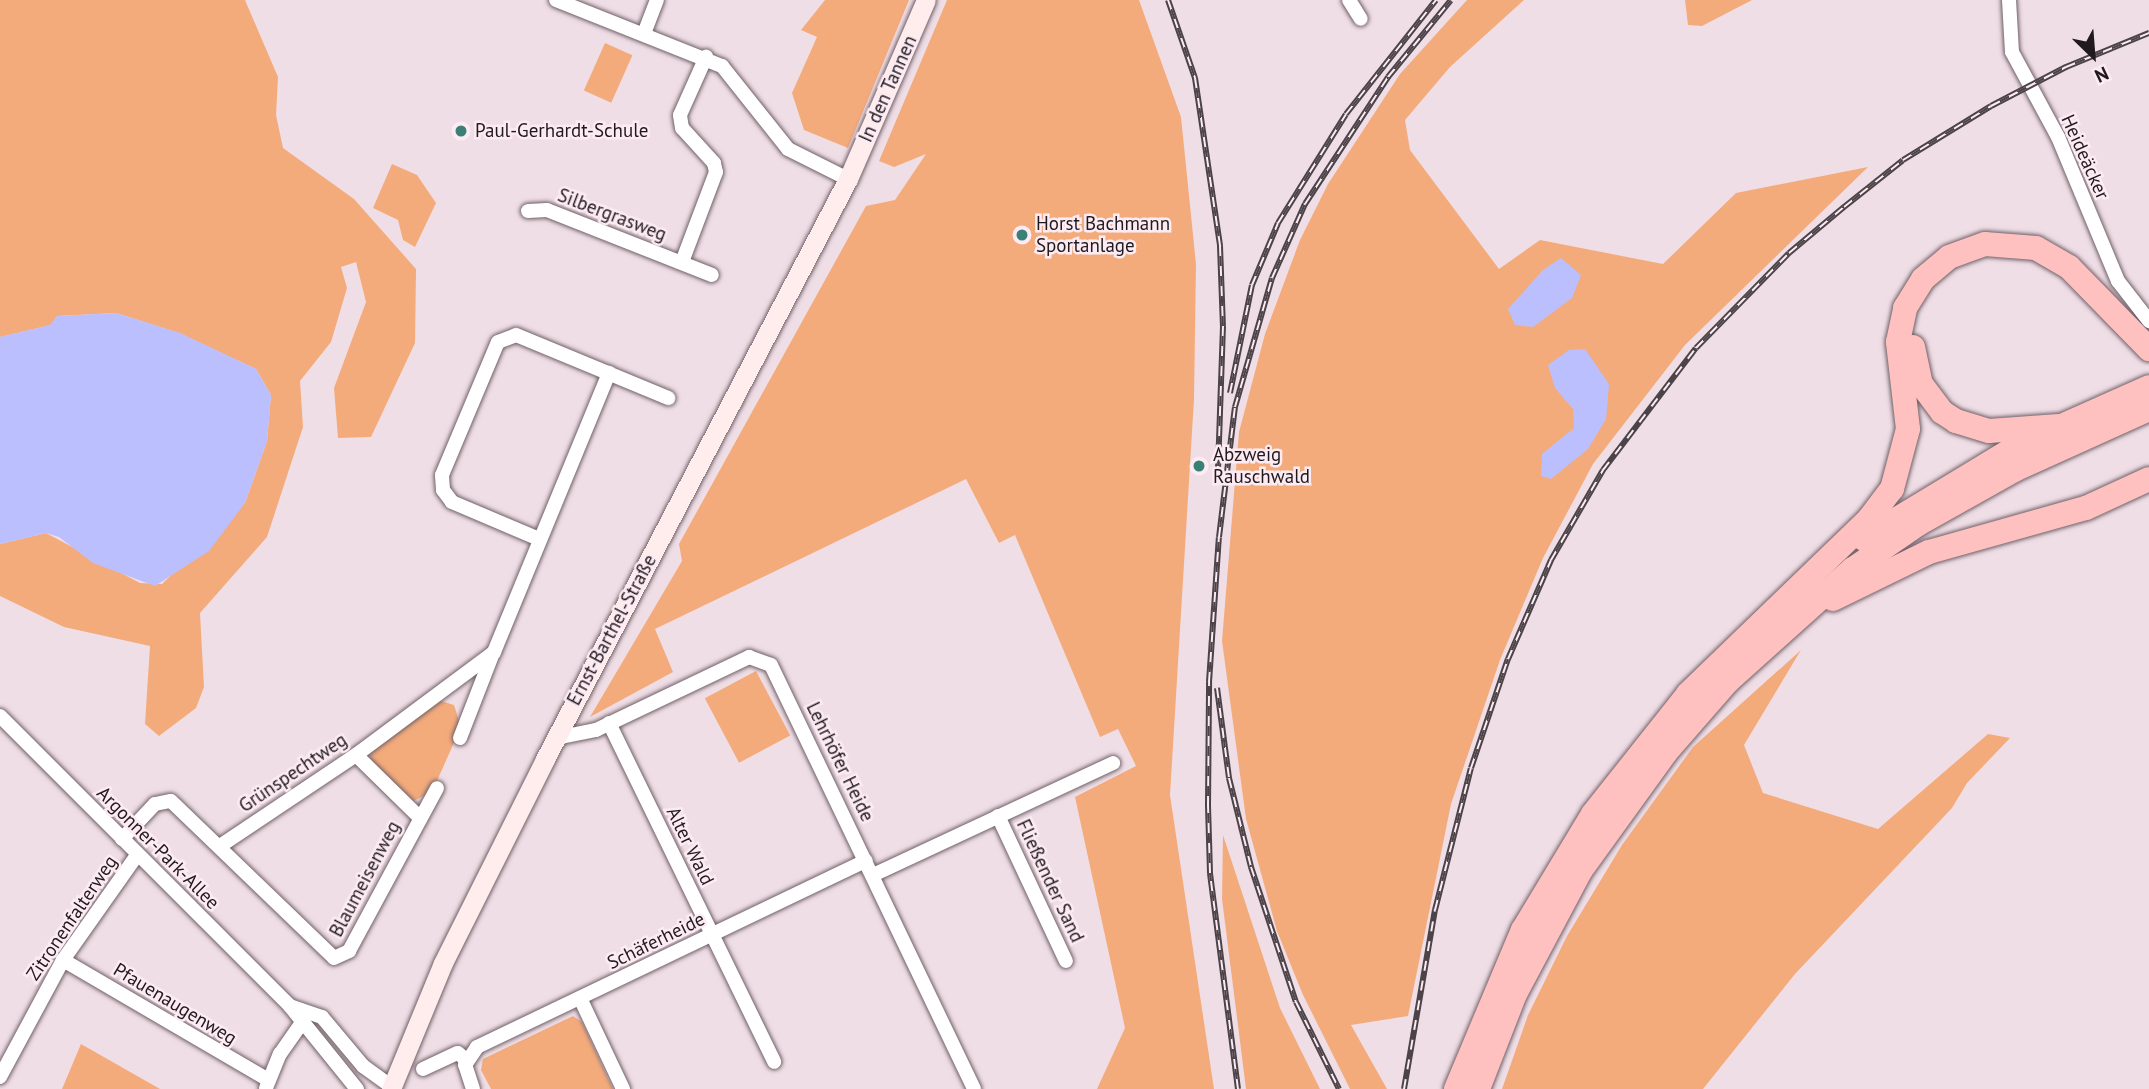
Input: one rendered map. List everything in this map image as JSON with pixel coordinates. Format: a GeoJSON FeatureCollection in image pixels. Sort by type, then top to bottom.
{"type":"FeatureCollection","features":[{"type":"Feature","properties":{"kind":"highway"},"geometry":{"type":"LineString","coordinates":[[1456,1089],[1523,930],[1593,814],[1688,694],[1880,507],[1899,475],[1908,429],[1898,342],[1912,293],[1934,267],[1985,244],[2021,244],[2059,259],[2100,297],[2149,349]]}},
{"type":"Feature","properties":{"kind":"highway"},"geometry":{"type":"LineString","coordinates":[[2059,426],[1989,431],[1942,412],[1921,384],[1913,363],[1918,314],[1937,284],[1950,273],[1995,257],[2041,265],[2100,297]]}},
{"type":"Feature","properties":{"kind":"highway"},"geometry":{"type":"LineString","coordinates":[[1801,585],[1945,485],[2059,426],[2144,396]]}},
{"type":"Feature","properties":{"kind":"highway"},"geometry":{"type":"LineString","coordinates":[[1478,1089],[1515,994],[1581,870],[1690,722],[1792,620],[1853,569],[1974,491],[2144,396]]}},
{"type":"Feature","properties":{"kind":"highway"},"geometry":{"type":"LineString","coordinates":[[1792,620],[1929,552],[2086,508],[2149,479]]}},
{"type":"Feature","properties":{"kind":"street"},"geometry":{"type":"LineString","coordinates":[[556,0],[645,31],[706,57],[731,73],[788,149],[848,179]]}},
{"type":"Feature","properties":{"kind":"street"},"geometry":{"type":"LineString","coordinates":[[585,0],[600,14]]}},
{"type":"Feature","properties":{"kind":"street"},"geometry":{"type":"LineString","coordinates":[[645,31],[657,0]]}},
{"type":"Feature","properties":{"kind":"street","name":"In den Tannen"},"geometry":{"type":"LineString","coordinates":[[848,179],[926,0]]}},
{"type":"Feature","properties":{"kind":"street"},"geometry":{"type":"LineString","coordinates":[[1349,0],[1361,19]]}},
{"type":"Feature","properties":{"kind":"street","name":"Heideäcker"},"geometry":{"type":"LineString","coordinates":[[2009,0],[2012,52],[2058,137],[2118,281],[2149,321]]}},
{"type":"Feature","properties":{"kind":"street","name":"Silbergrasweg"},"geometry":{"type":"LineString","coordinates":[[682,262],[716,172],[714,163],[682,128],[680,115],[706,57]]}},
{"type":"Feature","properties":{"kind":"street","name":"Ernst-Barthel-Straße"},"geometry":{"type":"LineString","coordinates":[[391,1088],[443,963],[556,738],[848,179]]}},
{"type":"Feature","properties":{"kind":"street","name":"Silbergrasweg"},"geometry":{"type":"LineString","coordinates":[[528,211],[547,210],[712,275]]}},
{"type":"Feature","properties":{"kind":"street"},"geometry":{"type":"LineString","coordinates":[[539,538],[452,502],[443,490],[442,475],[503,338],[516,335],[668,398]]}},
{"type":"Feature","properties":{"kind":"street"},"geometry":{"type":"LineString","coordinates":[[460,738],[608,373]]}},
{"type":"Feature","properties":{"kind":"street","name":"Grünspechtweg"},"geometry":{"type":"LineString","coordinates":[[220,846],[356,755],[494,652]]}},
{"type":"Feature","properties":{"kind":"street","name":"Lehrhöfer Heide"},"geometry":{"type":"LineString","coordinates":[[556,738],[568,739],[609,723],[749,657],[772,665],[974,1089]]}},
{"type":"Feature","properties":{"kind":"street","name":"Argonner-Park-Allee"},"geometry":{"type":"LineString","coordinates":[[0,716],[290,1006],[356,1089]]}},
{"type":"Feature","properties":{"kind":"street","name":"Alter Wald"},"geometry":{"type":"LineString","coordinates":[[609,723],[774,1062]]}},
{"type":"Feature","properties":{"kind":"street","name":"Blaumeisenweg"},"geometry":{"type":"LineString","coordinates":[[356,755],[420,818]]}},
{"type":"Feature","properties":{"kind":"street","name":"Fließender Sand"},"geometry":{"type":"LineString","coordinates":[[873,875],[1113,763]]}},
{"type":"Feature","properties":{"kind":"street","name":"Blaumeisenweg"},"geometry":{"type":"LineString","coordinates":[[220,846],[334,958],[349,951],[437,788]]}},
{"type":"Feature","properties":{"kind":"street"},"geometry":{"type":"LineString","coordinates":[[122,839],[155,804],[166,800],[220,846]]}},
{"type":"Feature","properties":{"kind":"street","name":"Fließender Sand"},"geometry":{"type":"LineString","coordinates":[[998,816],[1066,961]]}},
{"type":"Feature","properties":{"kind":"street","name":"Zitronenfalterweg"},"geometry":{"type":"LineString","coordinates":[[0,1077],[63,960],[137,855]]}},
{"type":"Feature","properties":{"kind":"street","name":"Schäferheide"},"geometry":{"type":"LineString","coordinates":[[466,1060],[477,1046],[866,861]]}},
{"type":"Feature","properties":{"kind":"street","name":"Pfauenaugenweg"},"geometry":{"type":"LineString","coordinates":[[63,960],[267,1085]]}},
{"type":"Feature","properties":{"kind":"street"},"geometry":{"type":"LineString","coordinates":[[580,998],[623,1089]]}},
{"type":"Feature","properties":{"kind":"street","name":"Argonner-Park-Allee"},"geometry":{"type":"LineString","coordinates":[[290,1006],[322,1017],[363,1066],[391,1088]]}},
{"type":"Feature","properties":{"kind":"street"},"geometry":{"type":"LineString","coordinates":[[267,1085],[286,1043],[302,1023]]}},
{"type":"Feature","properties":{"kind":"street"},"geometry":{"type":"LineString","coordinates":[[423,1069],[458,1053],[466,1060],[464,1072],[473,1089]]}},
{"type":"Feature","properties":{"kind":"shaded area"},"geometry":{"type":"Polygon","coordinates":[[[0,0],[245,0],[278,77],[276,115],[283,148],[354,199],[416,269],[415,343],[371,437],[338,438],[334,388],[366,302],[356,262],[341,267],[347,288],[331,342],[300,381],[303,427],[267,537],[200,613],[204,687],[196,708],[159,736],[145,724],[150,646],[64,627],[0,596],[0,544],[46,533],[140,583],[162,584],[245,503],[267,441],[271,395],[256,369],[179,333],[116,313],[57,316],[51,325],[0,337],[0,0]]]}},
{"type":"Feature","properties":{"kind":"shaded area"},"geometry":{"type":"Polygon","coordinates":[[[825,0],[909,0],[848,148],[804,130],[792,93],[817,37],[801,30],[825,0]]]}},
{"type":"Feature","properties":{"kind":"shaded area"},"geometry":{"type":"Polygon","coordinates":[[[947,0],[1139,0],[1181,117],[1196,264],[1194,399],[1170,795],[1214,1089],[1097,1089],[1125,1028],[1075,797],[1136,766],[1118,729],[1100,737],[1015,535],[999,543],[966,479],[655,629],[673,672],[590,717],[682,561],[679,544],[866,206],[895,200],[926,154],[894,167],[879,161],[947,0]]]}},
{"type":"Feature","properties":{"kind":"shaded area"},"geometry":{"type":"Polygon","coordinates":[[[1467,0],[1524,0],[1450,67],[1405,120],[1410,150],[1499,269],[1540,240],[1663,264],[1736,193],[1868,167],[1685,345],[1593,464],[1543,558],[1500,660],[1451,804],[1408,1016],[1351,1025],[1387,1089],[1350,1089],[1303,995],[1277,931],[1246,819],[1222,641],[1239,432],[1265,334],[1300,240],[1328,184],[1400,74],[1467,0]]]}},
{"type":"Feature","properties":{"kind":"shaded area"},"geometry":{"type":"Polygon","coordinates":[[[1685,0],[1752,0],[1702,26],[1688,25],[1685,0]]]}},
{"type":"Feature","properties":{"kind":"shaded area"},"geometry":{"type":"Polygon","coordinates":[[[605,43],[632,55],[611,103],[584,91],[605,43]]]}},
{"type":"Feature","properties":{"kind":"shaded area"},"geometry":{"type":"Polygon","coordinates":[[[392,164],[417,175],[436,203],[415,247],[403,240],[398,220],[373,208],[392,164]]]}},
{"type":"Feature","properties":{"kind":"shaded area"},"geometry":{"type":"Polygon","coordinates":[[[1801,650],[1744,745],[1763,793],[1878,829],[1988,734],[2010,738],[1967,783],[1952,808],[1795,974],[1703,1089],[1502,1089],[1528,1015],[1567,936],[1622,845],[1693,747],[1801,650]]]}},
{"type":"Feature","properties":{"kind":"shaded area"},"geometry":{"type":"Polygon","coordinates":[[[756,671],[790,735],[739,763],[705,698],[756,671]]]}},
{"type":"Feature","properties":{"kind":"shaded area"},"geometry":{"type":"Polygon","coordinates":[[[438,700],[454,705],[461,727],[432,792],[413,801],[371,761],[370,751],[438,700]]]}},
{"type":"Feature","properties":{"kind":"shaded area"},"geometry":{"type":"Polygon","coordinates":[[[1223,835],[1280,1008],[1320,1089],[1246,1089],[1222,899],[1223,835]]]}},
{"type":"Feature","properties":{"kind":"shaded area"},"geometry":{"type":"Polygon","coordinates":[[[573,1016],[582,1022],[613,1089],[491,1089],[481,1070],[483,1059],[573,1016]]]}},
{"type":"Feature","properties":{"kind":"shaded area"},"geometry":{"type":"Polygon","coordinates":[[[81,1044],[160,1089],[62,1089],[81,1044]]]}},
{"type":"Feature","properties":{"kind":"water"},"geometry":{"type":"Polygon","coordinates":[[[1561,258],[1581,275],[1572,298],[1533,327],[1515,325],[1508,309],[1543,270],[1561,258]]]}},
{"type":"Feature","properties":{"kind":"water"},"geometry":{"type":"Polygon","coordinates":[[[116,313],[180,333],[256,369],[271,395],[267,441],[245,503],[209,551],[155,586],[93,563],[59,537],[46,533],[0,544],[0,337],[50,325],[57,316],[116,313]]]}},
{"type":"Feature","properties":{"kind":"water"},"geometry":{"type":"Polygon","coordinates":[[[1585,349],[1609,384],[1606,419],[1588,449],[1551,479],[1541,476],[1542,454],[1574,428],[1573,409],[1555,388],[1548,365],[1569,350],[1585,349]]]}},
{"type":"Feature","properties":{"kind":"railway"},"geometry":{"type":"LineString","coordinates":[[1168,0],[1195,78],[1220,246],[1223,326],[1218,469]]}},
{"type":"Feature","properties":{"kind":"railway"},"geometry":{"type":"LineString","coordinates":[[1230,393],[1252,285],[1278,223],[1346,114],[1436,0]]}},
{"type":"Feature","properties":{"kind":"railway"},"geometry":{"type":"LineString","coordinates":[[1238,1089],[1210,873],[1208,806],[1209,682],[1219,537],[1235,407],[1272,278],[1305,204],[1388,77],[1451,0]]}},
{"type":"Feature","properties":{"kind":"railway"},"geometry":{"type":"LineString","coordinates":[[1404,1089],[1435,910],[1471,768],[1508,659],[1551,560],[1603,470],[1696,348],[1789,253],[1844,207],[1903,160],[1991,106],[2066,67],[2149,33]]}},
{"type":"Feature","properties":{"kind":"railway"},"geometry":{"type":"LineString","coordinates":[[1217,688],[1229,778],[1251,867],[1296,1002],[1339,1089]]}},
{"type":"Feature","properties":{"kind":"place","name":"Paul-Gerhardt-Schule"},"geometry":{"type":"Point","coordinates":[461,131]}},
{"type":"Feature","properties":{"kind":"place","name":"Horst Bachmann Sportanlage"},"geometry":{"type":"Point","coordinates":[1022,235]}},
{"type":"Feature","properties":{"kind":"place","name":"Abzweig Rauschwald"},"geometry":{"type":"Point","coordinates":[1199,466]}}]}
